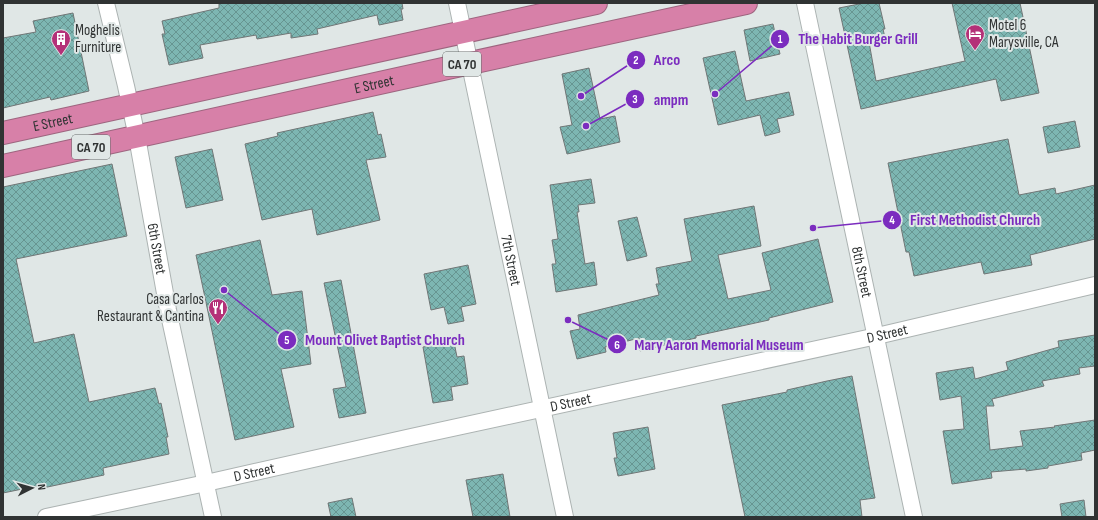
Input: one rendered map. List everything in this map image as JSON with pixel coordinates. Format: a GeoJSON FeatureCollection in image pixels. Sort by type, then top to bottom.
{"type":"FeatureCollection","features":[{"type":"Feature","properties":{"kind":"highway","name":"E Street"},"geometry":{"type":"LineString","coordinates":[[3,133],[596,3]]}},
{"type":"Feature","properties":{"kind":"highway","name":"E Street"},"geometry":{"type":"LineString","coordinates":[[3,166],[746,3]]}},
{"type":"Feature","properties":{"kind":"street","name":"6th Street"},"geometry":{"type":"LineString","coordinates":[[106,3],[137,137],[168,310],[213,517]]}},
{"type":"Feature","properties":{"kind":"street","name":"7th Street"},"geometry":{"type":"LineString","coordinates":[[457,3],[471,63],[565,517]]}},
{"type":"Feature","properties":{"kind":"street","name":"8th Street"},"geometry":{"type":"LineString","coordinates":[[806,3],[914,517]]}},
{"type":"Feature","properties":{"kind":"street","name":"D Street"},"geometry":{"type":"LineString","coordinates":[[46,517],[877,336],[1095,285]]}},
{"type":"Feature","properties":{"kind":"building"},"geometry":{"type":"Polygon","coordinates":[[[219,3],[402,3],[403,9],[401,9],[403,20],[379,25],[377,15],[317,29],[318,34],[291,38],[291,33],[257,39],[256,35],[200,45],[203,58],[169,65],[162,34],[165,34],[162,21],[219,8],[219,3]]]}},
{"type":"Feature","properties":{"kind":"building","name":"Motel 6 Marysville, CA"},"geometry":{"type":"Polygon","coordinates":[[[864,3],[879,3],[885,29],[883,29],[885,38],[869,42],[876,81],[965,61],[952,3],[1020,3],[1039,93],[1001,101],[996,79],[861,109],[839,8],[864,3]]]}},
{"type":"Feature","properties":{"kind":"building"},"geometry":{"type":"Polygon","coordinates":[[[73,13],[89,91],[51,100],[50,97],[3,108],[3,38],[36,32],[33,21],[73,13]]]}},
{"type":"Feature","properties":{"kind":"building"},"geometry":{"type":"Polygon","coordinates":[[[773,24],[780,54],[750,61],[744,30],[773,24]]]}},
{"type":"Feature","properties":{"kind":"building"},"geometry":{"type":"Polygon","coordinates":[[[735,51],[746,101],[789,92],[794,115],[777,119],[780,132],[765,136],[760,115],[718,125],[703,58],[735,51]]]}},
{"type":"Feature","properties":{"kind":"building"},"geometry":{"type":"Polygon","coordinates":[[[589,68],[600,119],[615,116],[620,142],[567,154],[560,127],[572,125],[562,74],[589,68]]]}},
{"type":"Feature","properties":{"kind":"building"},"geometry":{"type":"Polygon","coordinates":[[[373,112],[378,135],[381,134],[386,157],[366,160],[380,220],[317,235],[312,209],[262,220],[245,144],[278,136],[277,133],[373,112]]]}},
{"type":"Feature","properties":{"kind":"building"},"geometry":{"type":"Polygon","coordinates":[[[1075,121],[1080,147],[1048,153],[1043,127],[1075,121]]]}},
{"type":"Feature","properties":{"kind":"building"},"geometry":{"type":"Polygon","coordinates":[[[1008,139],[1019,195],[1055,188],[1056,194],[1095,185],[1095,239],[1030,255],[1032,265],[984,274],[981,262],[914,276],[909,252],[906,252],[888,163],[1008,139]]]}},
{"type":"Feature","properties":{"kind":"building"},"geometry":{"type":"Polygon","coordinates":[[[212,149],[223,200],[186,208],[175,157],[212,149]]]}},
{"type":"Feature","properties":{"kind":"building"},"geometry":{"type":"Polygon","coordinates":[[[112,164],[127,236],[16,259],[34,343],[74,334],[89,402],[155,388],[159,404],[161,403],[168,437],[166,437],[169,454],[103,468],[104,475],[38,489],[37,486],[3,493],[3,187],[112,164]]]}},
{"type":"Feature","properties":{"kind":"building"},"geometry":{"type":"Polygon","coordinates":[[[591,179],[595,203],[578,205],[579,212],[577,212],[585,264],[594,262],[597,285],[556,292],[552,264],[556,264],[552,240],[558,239],[550,185],[591,179]]]}},
{"type":"Feature","properties":{"kind":"building"},"geometry":{"type":"Polygon","coordinates":[[[754,206],[761,246],[718,255],[728,299],[771,290],[762,253],[818,239],[833,302],[769,318],[769,320],[696,336],[696,338],[640,351],[639,338],[605,347],[606,352],[577,359],[570,331],[580,329],[578,315],[659,295],[656,284],[659,284],[656,268],[692,261],[684,219],[754,206]]]}},
{"type":"Feature","properties":{"kind":"building"},"geometry":{"type":"Polygon","coordinates":[[[637,217],[647,256],[627,261],[618,221],[637,217]]]}},
{"type":"Feature","properties":{"kind":"building"},"geometry":{"type":"Polygon","coordinates":[[[260,240],[272,295],[302,291],[311,364],[281,369],[294,427],[235,440],[196,255],[260,240]]]}},
{"type":"Feature","properties":{"kind":"building"},"geometry":{"type":"Polygon","coordinates":[[[468,265],[476,304],[461,307],[464,321],[448,324],[444,307],[431,310],[424,274],[468,265]]]}},
{"type":"Feature","properties":{"kind":"building"},"geometry":{"type":"Polygon","coordinates":[[[341,280],[366,413],[339,418],[333,389],[346,387],[324,283],[341,280]]]}},
{"type":"Feature","properties":{"kind":"building"},"geometry":{"type":"Polygon","coordinates":[[[1095,335],[1095,366],[1079,368],[1080,374],[1042,381],[1044,386],[992,399],[994,406],[986,406],[990,450],[1023,446],[1020,431],[1095,420],[1095,450],[1081,453],[1082,460],[1048,466],[1048,468],[1026,471],[1026,469],[991,472],[992,478],[952,484],[943,431],[964,429],[961,396],[940,400],[936,373],[973,367],[975,379],[1008,370],[1006,362],[1059,347],[1058,341],[1095,335]]]}},
{"type":"Feature","properties":{"kind":"building"},"geometry":{"type":"Polygon","coordinates":[[[454,342],[457,357],[464,356],[468,384],[451,387],[453,400],[433,403],[423,347],[454,342]]]}},
{"type":"Feature","properties":{"kind":"building"},"geometry":{"type":"Polygon","coordinates":[[[852,376],[875,498],[860,500],[862,517],[745,517],[722,405],[787,392],[787,390],[852,376]]]}},
{"type":"Feature","properties":{"kind":"building"},"geometry":{"type":"Polygon","coordinates":[[[648,427],[655,469],[618,476],[614,458],[617,458],[613,433],[648,427]]]}},
{"type":"Feature","properties":{"kind":"building"},"geometry":{"type":"Polygon","coordinates":[[[503,474],[510,517],[473,517],[466,480],[503,474]]]}},
{"type":"Feature","properties":{"kind":"building"},"geometry":{"type":"Polygon","coordinates":[[[352,498],[356,517],[331,517],[328,503],[352,498]]]}},
{"type":"Feature","properties":{"kind":"building"},"geometry":{"type":"Polygon","coordinates":[[[1084,500],[1086,517],[1062,517],[1060,504],[1084,500]]]}},
{"type":"Feature","properties":{"kind":"place","name":"Motel 6 Marysville, CA"},"geometry":{"type":"Point","coordinates":[975,51]}},
{"type":"Feature","properties":{"kind":"place","name":"Moghelis Furniture"},"geometry":{"type":"Point","coordinates":[61,56]}},
{"type":"Feature","properties":{"kind":"place","name":"The Habit Burger Grill"},"geometry":{"type":"Point","coordinates":[715,94]}},
{"type":"Feature","properties":{"kind":"place","name":"Arco"},"geometry":{"type":"Point","coordinates":[581,96]}},
{"type":"Feature","properties":{"kind":"place","name":"ampm"},"geometry":{"type":"Point","coordinates":[586,126]}},
{"type":"Feature","properties":{"kind":"place","name":"First Methodist Church"},"geometry":{"type":"Point","coordinates":[813,228]}},
{"type":"Feature","properties":{"kind":"place","name":"Mount Olivet Baptist Church"},"geometry":{"type":"Point","coordinates":[224,290]}},
{"type":"Feature","properties":{"kind":"place","name":"Mary Aaron Memorial Museum"},"geometry":{"type":"Point","coordinates":[568,320]}},
{"type":"Feature","properties":{"kind":"place","name":"Casa Carlos Restaurant & Cantina"},"geometry":{"type":"Point","coordinates":[218,325]}}]}
